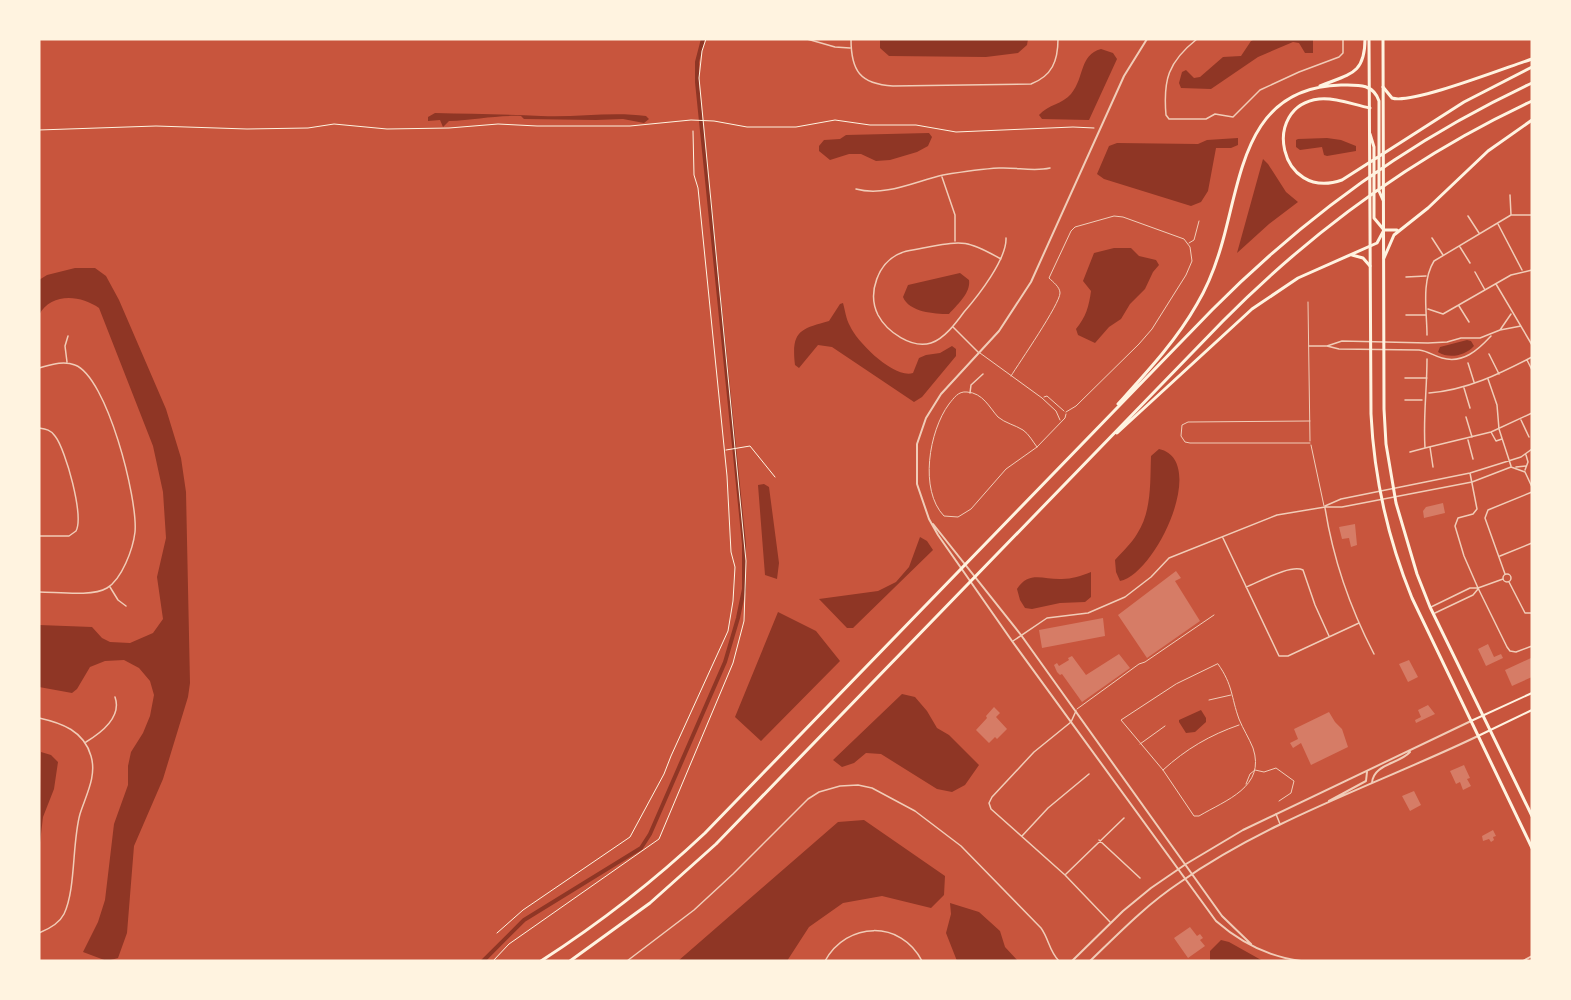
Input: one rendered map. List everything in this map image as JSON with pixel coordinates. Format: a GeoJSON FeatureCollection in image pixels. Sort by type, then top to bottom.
{"type":"FeatureCollection","features":[{"type":"Feature","properties":{"kind":"highway"},"geometry":{"type":"LineString","coordinates":[[1367,39],[1370,108],[1372,430],[1381,500],[1410,595],[1532,848]]}},
{"type":"Feature","properties":{"kind":"highway"},"geometry":{"type":"LineString","coordinates":[[1092,433],[1168,347],[1199,301],[1220,251],[1246,154],[1254,136],[1275,111],[1291,99],[1354,71],[1365,53],[1367,39]]}},
{"type":"Feature","properties":{"kind":"highway"},"geometry":{"type":"LineString","coordinates":[[1383,39],[1385,428],[1393,488],[1410,554],[1431,607],[1532,816]]}},
{"type":"Feature","properties":{"kind":"highway"},"geometry":{"type":"LineString","coordinates":[[1383,87],[1392,98],[1404,100],[1451,87],[1532,59]]}},
{"type":"Feature","properties":{"kind":"highway"},"geometry":{"type":"LineString","coordinates":[[1370,108],[1330,99],[1316,99],[1296,110],[1284,131],[1283,146],[1287,160],[1298,174],[1320,183],[1335,182],[1349,177],[1391,147],[1464,102],[1532,67]]}},
{"type":"Feature","properties":{"kind":"highway"},"geometry":{"type":"LineString","coordinates":[[541,961],[624,903],[689,848],[1092,433],[1250,273],[1306,223],[1392,161],[1460,119],[1532,83]]}},
{"type":"Feature","properties":{"kind":"highway"},"geometry":{"type":"LineString","coordinates":[[1314,89],[1358,85],[1369,87],[1377,96],[1379,101],[1379,191],[1383,200]]}},
{"type":"Feature","properties":{"kind":"highway"},"geometry":{"type":"LineString","coordinates":[[570,961],[650,903],[716,844],[1253,291],[1316,235],[1361,201],[1468,133],[1532,101]]}},
{"type":"Feature","properties":{"kind":"highway"},"geometry":{"type":"LineString","coordinates":[[1383,258],[1390,240],[1399,230],[1428,208],[1488,151],[1532,120]]}},
{"type":"Feature","properties":{"kind":"highway"},"geometry":{"type":"LineString","coordinates":[[1370,134],[1374,147],[1374,218],[1384,230]]}},
{"type":"Feature","properties":{"kind":"highway"},"geometry":{"type":"LineString","coordinates":[[1384,230],[1399,230]]}},
{"type":"Feature","properties":{"kind":"highway"},"geometry":{"type":"LineString","coordinates":[[1104,444],[1252,309],[1298,278],[1377,243],[1384,230]]}},
{"type":"Feature","properties":{"kind":"highway"},"geometry":{"type":"LineString","coordinates":[[1347,255],[1358,256],[1370,266]]}},
{"type":"Feature","properties":{"kind":"main road"},"geometry":{"type":"LineString","coordinates":[[1471,722],[1532,693]]}},
{"type":"Feature","properties":{"kind":"main road"},"geometry":{"type":"LineString","coordinates":[[1478,736],[1532,710]]}},
{"type":"Feature","properties":{"kind":"street"},"geometry":{"type":"LineString","coordinates":[[807,39],[835,47],[851,48]]}},
{"type":"Feature","properties":{"kind":"street"},"geometry":{"type":"LineString","coordinates":[[851,39],[852,60],[859,74],[876,85],[1031,84],[1040,81],[1052,69],[1056,61],[1058,39]]}},
{"type":"Feature","properties":{"kind":"street"},"geometry":{"type":"LineString","coordinates":[[1147,39],[1124,76],[1031,282],[999,331],[978,351],[934,404],[926,418],[919,438],[917,484],[929,519],[1012,641],[1216,921],[1228,932],[1255,947],[1285,959],[1301,961]]}},
{"type":"Feature","properties":{"kind":"street"},"geometry":{"type":"LineString","coordinates":[[1197,39],[1181,54],[1166,81],[1166,115],[1169,119],[1206,119],[1215,114],[1233,117],[1260,90],[1339,57],[1343,53],[1343,39]]}},
{"type":"Feature","properties":{"kind":"street"},"geometry":{"type":"LineString","coordinates":[[856,189],[863,191],[891,188],[941,176],[999,168],[1039,171],[1050,168]]}},
{"type":"Feature","properties":{"kind":"street"},"geometry":{"type":"LineString","coordinates":[[941,176],[955,215],[955,242]]}},
{"type":"Feature","properties":{"kind":"street"},"geometry":{"type":"LineString","coordinates":[[1510,195],[1511,215]]}},
{"type":"Feature","properties":{"kind":"street"},"geometry":{"type":"LineString","coordinates":[[1426,335],[1427,276],[1434,261],[1511,215],[1532,215]]}},
{"type":"Feature","properties":{"kind":"street"},"geometry":{"type":"LineString","coordinates":[[1468,216],[1480,234]]}},
{"type":"Feature","properties":{"kind":"street"},"geometry":{"type":"LineString","coordinates":[[1497,223],[1522,271]]}},
{"type":"Feature","properties":{"kind":"street"},"geometry":{"type":"LineString","coordinates":[[1000,259],[967,243],[955,242],[900,253],[884,265],[877,278],[874,297],[878,314],[887,326],[906,341],[919,344],[932,343],[952,326],[973,302],[1000,259],[1006,238]]}},
{"type":"Feature","properties":{"kind":"street"},"geometry":{"type":"LineString","coordinates":[[1432,238],[1444,256]]}},
{"type":"Feature","properties":{"kind":"street"},"geometry":{"type":"LineString","coordinates":[[1459,246],[1470,263]]}},
{"type":"Feature","properties":{"kind":"street"},"geometry":{"type":"LineString","coordinates":[[1427,309],[1443,314],[1522,271],[1532,270]]}},
{"type":"Feature","properties":{"kind":"street"},"geometry":{"type":"LineString","coordinates":[[1475,272],[1485,290]]}},
{"type":"Feature","properties":{"kind":"street"},"geometry":{"type":"LineString","coordinates":[[1406,277],[1427,276]]}},
{"type":"Feature","properties":{"kind":"street"},"geometry":{"type":"LineString","coordinates":[[1496,284],[1532,345]]}},
{"type":"Feature","properties":{"kind":"street"},"geometry":{"type":"LineString","coordinates":[[1459,306],[1469,322]]}},
{"type":"Feature","properties":{"kind":"street"},"geometry":{"type":"LineString","coordinates":[[1500,330],[1512,313]]}},
{"type":"Feature","properties":{"kind":"street"},"geometry":{"type":"LineString","coordinates":[[1406,315],[1427,315]]}},
{"type":"Feature","properties":{"kind":"street"},"geometry":{"type":"LineString","coordinates":[[952,326],[978,351]]}},
{"type":"Feature","properties":{"kind":"street"},"geometry":{"type":"LineString","coordinates":[[1309,346],[1429,351],[1442,358],[1456,359],[1474,353],[1500,330],[1521,326]]}},
{"type":"Feature","properties":{"kind":"street"},"geometry":{"type":"LineString","coordinates":[[1327,346],[1342,341],[1430,343],[1492,335]]}},
{"type":"Feature","properties":{"kind":"street"},"geometry":{"type":"LineString","coordinates":[[67,363],[65,346],[68,336]]}},
{"type":"Feature","properties":{"kind":"street"},"geometry":{"type":"LineString","coordinates":[[1429,351],[1430,343]]}},
{"type":"Feature","properties":{"kind":"street"},"geometry":{"type":"LineString","coordinates":[[1489,354],[1499,374]]}},
{"type":"Feature","properties":{"kind":"street"},"geometry":{"type":"LineString","coordinates":[[1427,393],[1446,392],[1488,379],[1532,357]]}},
{"type":"Feature","properties":{"kind":"street"},"geometry":{"type":"LineString","coordinates":[[1425,448],[1424,400],[1427,393],[1427,359]]}},
{"type":"Feature","properties":{"kind":"street"},"geometry":{"type":"LineString","coordinates":[[1527,360],[1532,370]]}},
{"type":"Feature","properties":{"kind":"street"},"geometry":{"type":"LineString","coordinates":[[39,368],[67,363],[81,368],[93,381],[122,450],[130,486],[135,532],[120,573],[109,587],[92,592],[39,592]]}},
{"type":"Feature","properties":{"kind":"street"},"geometry":{"type":"LineString","coordinates":[[1468,363],[1474,383]]}},
{"type":"Feature","properties":{"kind":"street"},"geometry":{"type":"LineString","coordinates":[[970,393],[971,386],[983,374]]}},
{"type":"Feature","properties":{"kind":"street"},"geometry":{"type":"LineString","coordinates":[[1405,378],[1427,378]]}},
{"type":"Feature","properties":{"kind":"street"},"geometry":{"type":"LineString","coordinates":[[1488,379],[1497,405],[1499,429],[1511,467]]}},
{"type":"Feature","properties":{"kind":"street"},"geometry":{"type":"LineString","coordinates":[[1464,387],[1470,408]]}},
{"type":"Feature","properties":{"kind":"street"},"geometry":{"type":"LineString","coordinates":[[1405,400],[1424,400]]}},
{"type":"Feature","properties":{"kind":"street"},"geometry":{"type":"LineString","coordinates":[[1410,452],[1491,432],[1532,413]]}},
{"type":"Feature","properties":{"kind":"street"},"geometry":{"type":"LineString","coordinates":[[1466,417],[1472,438]]}},
{"type":"Feature","properties":{"kind":"street"},"geometry":{"type":"LineString","coordinates":[[1521,419],[1529,437]]}},
{"type":"Feature","properties":{"kind":"street"},"geometry":{"type":"LineString","coordinates":[[39,428],[51,431],[62,448],[71,475],[79,522],[76,531],[69,536],[39,536]]}},
{"type":"Feature","properties":{"kind":"street"},"geometry":{"type":"LineString","coordinates":[[1491,432],[1496,441],[1502,439]]}},
{"type":"Feature","properties":{"kind":"street"},"geometry":{"type":"LineString","coordinates":[[1468,439],[1473,459]]}},
{"type":"Feature","properties":{"kind":"street"},"geometry":{"type":"LineString","coordinates":[[1430,446],[1433,467]]}},
{"type":"Feature","properties":{"kind":"street"},"geometry":{"type":"LineString","coordinates":[[1324,507],[1341,499],[1470,473],[1525,454],[1532,449]]}},
{"type":"Feature","properties":{"kind":"street"},"geometry":{"type":"LineString","coordinates":[[1525,454],[1527,466],[1525,472]]}},
{"type":"Feature","properties":{"kind":"street"},"geometry":{"type":"LineString","coordinates":[[1012,641],[1047,618],[1088,613],[1113,603],[1137,589],[1169,558],[1277,516],[1324,507],[1341,507],[1472,482],[1511,467],[1527,466]]}},
{"type":"Feature","properties":{"kind":"street"},"geometry":{"type":"LineString","coordinates":[[1515,467],[1525,472],[1532,487]]}},
{"type":"Feature","properties":{"kind":"street"},"geometry":{"type":"LineString","coordinates":[[1470,473],[1477,509],[1473,514],[1458,518],[1455,526],[1464,556],[1510,651],[1516,652],[1532,646]]}},
{"type":"Feature","properties":{"kind":"street"},"geometry":{"type":"LineString","coordinates":[[1509,582],[1510,576],[1506,574],[1485,518],[1488,510],[1532,492]]}},
{"type":"Feature","properties":{"kind":"street"},"geometry":{"type":"LineString","coordinates":[[1324,507],[1334,554],[1359,623],[1374,654]]}},
{"type":"Feature","properties":{"kind":"street"},"geometry":{"type":"LineString","coordinates":[[929,519],[1021,635],[1222,916],[1255,947]]}},
{"type":"Feature","properties":{"kind":"street"},"geometry":{"type":"LineString","coordinates":[[1222,537],[1279,656],[1288,656],[1359,623]]}},
{"type":"Feature","properties":{"kind":"street"},"geometry":{"type":"LineString","coordinates":[[1499,556],[1532,543]]}},
{"type":"Feature","properties":{"kind":"street"},"geometry":{"type":"LineString","coordinates":[[1245,587],[1296,567],[1303,570],[1329,637]]}},
{"type":"Feature","properties":{"kind":"street"},"geometry":{"type":"LineString","coordinates":[[1431,607],[1470,588],[1478,588],[1503,579],[1506,574]]}},
{"type":"Feature","properties":{"kind":"street"},"geometry":{"type":"LineString","coordinates":[[1503,579],[1509,582],[1525,613],[1532,613]]}},
{"type":"Feature","properties":{"kind":"street"},"geometry":{"type":"LineString","coordinates":[[109,587],[118,600],[126,606]]}},
{"type":"Feature","properties":{"kind":"street"},"geometry":{"type":"LineString","coordinates":[[1434,614],[1473,595],[1478,588]]}},
{"type":"Feature","properties":{"kind":"street"},"geometry":{"type":"LineString","coordinates":[[85,743],[108,725],[117,707],[115,696]]}},
{"type":"Feature","properties":{"kind":"street"},"geometry":{"type":"LineString","coordinates":[[1076,711],[1071,722],[1034,752],[989,803],[991,809],[1065,875],[1110,922]]}},
{"type":"Feature","properties":{"kind":"street"},"geometry":{"type":"LineString","coordinates":[[39,718],[67,726],[85,743],[91,755],[92,775],[78,826],[68,902],[60,920],[46,931],[39,933]]}},
{"type":"Feature","properties":{"kind":"street"},"geometry":{"type":"LineString","coordinates":[[1072,961],[1110,922],[1178,868],[1243,830],[1471,722]]}},
{"type":"Feature","properties":{"kind":"street"},"geometry":{"type":"LineString","coordinates":[[1090,961],[1164,893],[1239,846],[1478,736]]}},
{"type":"Feature","properties":{"kind":"street"},"geometry":{"type":"LineString","coordinates":[[1372,783],[1375,773],[1405,757],[1412,750]]}},
{"type":"Feature","properties":{"kind":"street"},"geometry":{"type":"LineString","coordinates":[[1324,805],[1333,797],[1366,781],[1366,772]]}},
{"type":"Feature","properties":{"kind":"street"},"geometry":{"type":"LineString","coordinates":[[1021,836],[1048,808],[1089,774]]}},
{"type":"Feature","properties":{"kind":"street"},"geometry":{"type":"LineString","coordinates":[[627,961],[694,910],[808,799],[830,788],[858,785],[872,788],[908,806],[961,846],[1041,928],[1046,934],[1049,947],[1059,961]]}},
{"type":"Feature","properties":{"kind":"street"},"geometry":{"type":"LineString","coordinates":[[1276,814],[1281,825]]}},
{"type":"Feature","properties":{"kind":"street"},"geometry":{"type":"LineString","coordinates":[[1065,875],[1124,818]]}},
{"type":"Feature","properties":{"kind":"street"},"geometry":{"type":"LineString","coordinates":[[1099,840],[1140,878]]}},
{"type":"Feature","properties":{"kind":"street"},"geometry":{"type":"LineString","coordinates":[[825,961],[836,946],[851,935],[870,930],[888,932],[903,938],[918,952],[922,961]]}},
{"type":"Feature","properties":{"kind":"street"},"geometry":{"type":"LineString","coordinates":[[1523,961],[1532,956]]}},
{"type":"Feature","properties":{"kind":"street"},"geometry":{"type":"LineString","coordinates":[[1530,961],[1532,956]]}},
{"type":"Feature","properties":{"kind":"lane"},"geometry":{"type":"LineString","coordinates":[[1011,376],[1055,308],[1060,293],[1049,278],[1071,231],[1076,227],[1114,216],[1124,217],[1184,239],[1191,247],[1192,261],[1186,275],[1139,344],[1076,406],[1066,412],[1062,422],[1037,447],[1006,469],[972,509],[958,517],[944,516],[936,508],[931,486],[929,457],[936,428],[957,394],[978,395],[989,404],[999,418],[1025,431],[1037,447]]}},
{"type":"Feature","properties":{"kind":"lane"},"geometry":{"type":"LineString","coordinates":[[1187,243],[1194,240],[1199,221]]}},
{"type":"Feature","properties":{"kind":"lane"},"geometry":{"type":"LineString","coordinates":[[1308,302],[1310,443],[1324,507]]}},
{"type":"Feature","properties":{"kind":"lane"},"geometry":{"type":"LineString","coordinates":[[978,351],[1042,398],[1056,411],[1062,422]]}},
{"type":"Feature","properties":{"kind":"lane"},"geometry":{"type":"LineString","coordinates":[[1042,398],[1047,396],[1066,412]]}},
{"type":"Feature","properties":{"kind":"lane"},"geometry":{"type":"LineString","coordinates":[[1310,421],[1188,422],[1182,425],[1181,436],[1185,442],[1190,443],[1310,443]]}},
{"type":"Feature","properties":{"kind":"lane"},"geometry":{"type":"LineString","coordinates":[[1076,711],[1139,664],[1214,615]]}},
{"type":"Feature","properties":{"kind":"lane"},"geometry":{"type":"LineString","coordinates":[[1218,664],[1228,677],[1233,695],[1241,724],[1253,748],[1256,761],[1255,770],[1246,786],[1199,816],[1194,816],[1163,770],[1121,720],[1176,684],[1218,664]]}},
{"type":"Feature","properties":{"kind":"lane"},"geometry":{"type":"LineString","coordinates":[[1209,700],[1233,695]]}},
{"type":"Feature","properties":{"kind":"lane"},"geometry":{"type":"LineString","coordinates":[[1163,770],[1183,752],[1216,733],[1241,724]]}},
{"type":"Feature","properties":{"kind":"lane"},"geometry":{"type":"LineString","coordinates":[[1140,744],[1165,726]]}},
{"type":"Feature","properties":{"kind":"lane"},"geometry":{"type":"LineString","coordinates":[[1255,770],[1264,772],[1276,768],[1294,782],[1291,793],[1279,801]]}},
{"type":"Feature","properties":{"kind":"lane"},"geometry":{"type":"LineString","coordinates":[[1246,786],[1250,774],[1255,770]]}},
{"type":"Feature","properties":{"kind":"path"},"geometry":{"type":"LineString","coordinates":[[493,961],[509,944],[659,839],[734,663],[744,621],[746,561],[699,78],[702,51],[706,39]]}},
{"type":"Feature","properties":{"kind":"path"},"geometry":{"type":"LineString","coordinates":[[39,130],[156,126],[247,129],[308,128],[334,124],[387,129],[498,124],[630,126],[691,120],[706,120],[747,127],[796,126],[844,120],[870,125],[916,125],[956,132],[1073,126],[1095,128]]}},
{"type":"Feature","properties":{"kind":"path"},"geometry":{"type":"LineString","coordinates":[[497,933],[523,910],[630,837],[664,774],[670,756],[728,631],[734,601],[735,567],[731,552],[708,274],[698,188],[694,175],[693,131]]}},
{"type":"Feature","properties":{"kind":"path"},"geometry":{"type":"LineString","coordinates":[[724,450],[750,446],[775,477]]}},
{"type":"Feature","properties":{"kind":"shaded area"},"geometry":{"type":"Polygon","coordinates":[[[880,39],[1028,39],[1027,45],[1018,53],[986,57],[889,56],[880,48],[880,39]]]}},
{"type":"Feature","properties":{"kind":"shaded area"},"geometry":{"type":"Polygon","coordinates":[[[1255,39],[1313,39],[1313,53],[1305,53],[1299,43],[1293,42],[1258,57],[1211,89],[1181,88],[1179,83],[1182,72],[1186,70],[1194,78],[1200,77],[1223,57],[1241,56],[1251,41],[1255,39]]]}},
{"type":"Feature","properties":{"kind":"shaded area"},"geometry":{"type":"Polygon","coordinates":[[[1101,49],[1113,53],[1117,59],[1089,120],[1042,119],[1039,115],[1042,112],[1071,94],[1089,56],[1101,49]]]}},
{"type":"Feature","properties":{"kind":"shaded area"},"geometry":{"type":"Polygon","coordinates":[[[435,113],[554,116],[620,114],[646,116],[649,119],[644,123],[623,119],[524,119],[521,116],[503,116],[449,121],[443,127],[440,120],[428,121],[428,117],[435,113]]]}},
{"type":"Feature","properties":{"kind":"shaded area"},"geometry":{"type":"Polygon","coordinates":[[[929,133],[932,137],[928,146],[917,152],[890,160],[876,161],[861,154],[849,154],[830,160],[819,151],[819,146],[824,140],[840,139],[846,135],[929,133]]]}},
{"type":"Feature","properties":{"kind":"shaded area"},"geometry":{"type":"Polygon","coordinates":[[[1238,138],[1238,145],[1231,148],[1216,148],[1208,191],[1201,202],[1191,206],[1104,179],[1097,174],[1109,146],[1117,143],[1198,144],[1207,140],[1238,138]]]}},
{"type":"Feature","properties":{"kind":"shaded area"},"geometry":{"type":"Polygon","coordinates":[[[1327,138],[1356,146],[1356,151],[1327,156],[1324,155],[1322,147],[1300,150],[1296,147],[1298,139],[1327,138]]]}},
{"type":"Feature","properties":{"kind":"shaded area"},"geometry":{"type":"Polygon","coordinates":[[[1263,159],[1286,192],[1298,202],[1237,253],[1263,159]]]}},
{"type":"Feature","properties":{"kind":"shaded area"},"geometry":{"type":"Polygon","coordinates":[[[1114,248],[1131,248],[1139,256],[1156,260],[1159,265],[1145,289],[1130,304],[1121,319],[1109,327],[1095,343],[1078,335],[1076,329],[1086,311],[1091,291],[1083,281],[1094,253],[1114,248]]]}},
{"type":"Feature","properties":{"kind":"shaded area"},"geometry":{"type":"Polygon","coordinates":[[[75,268],[95,268],[106,276],[119,300],[166,409],[181,458],[186,492],[190,683],[188,697],[163,779],[134,846],[127,933],[118,958],[107,961],[83,952],[98,922],[105,900],[114,824],[128,785],[131,752],[150,716],[154,695],[150,681],[139,668],[124,660],[105,661],[90,667],[77,689],[72,693],[39,687],[39,625],[92,627],[102,638],[110,642],[130,643],[153,633],[163,619],[157,577],[166,538],[163,492],[153,446],[99,308],[84,300],[67,298],[51,302],[39,315],[39,280],[47,275],[75,268]]]}},
{"type":"Feature","properties":{"kind":"shaded area"},"geometry":{"type":"Polygon","coordinates":[[[960,273],[969,280],[968,290],[949,314],[929,313],[916,309],[903,297],[908,285],[960,273]]]}},
{"type":"Feature","properties":{"kind":"shaded area"},"geometry":{"type":"Polygon","coordinates":[[[843,303],[849,323],[860,341],[877,358],[896,370],[913,373],[919,358],[940,353],[952,346],[956,349],[956,356],[922,397],[914,402],[832,347],[818,345],[799,368],[795,365],[796,338],[804,329],[829,321],[843,303]]]}},
{"type":"Feature","properties":{"kind":"shaded area"},"geometry":{"type":"Polygon","coordinates":[[[1471,341],[1474,346],[1462,354],[1452,356],[1438,352],[1440,347],[1471,341]]]}},
{"type":"Feature","properties":{"kind":"shaded area"},"geometry":{"type":"Polygon","coordinates":[[[1159,449],[1173,458],[1179,473],[1178,494],[1172,516],[1148,559],[1134,574],[1120,581],[1116,572],[1115,560],[1132,541],[1142,525],[1148,506],[1151,456],[1159,449]]]}},
{"type":"Feature","properties":{"kind":"shaded area"},"geometry":{"type":"Polygon","coordinates":[[[764,484],[769,487],[779,563],[777,579],[765,575],[758,485],[764,484]]]}},
{"type":"Feature","properties":{"kind":"shaded area"},"geometry":{"type":"Polygon","coordinates":[[[920,537],[927,541],[933,550],[853,628],[847,628],[819,599],[878,591],[896,582],[909,567],[920,537]]]}},
{"type":"Feature","properties":{"kind":"shaded area"},"geometry":{"type":"Polygon","coordinates":[[[1091,572],[1091,597],[1085,602],[1060,603],[1032,609],[1025,608],[1020,600],[1017,589],[1022,583],[1032,578],[1069,578],[1091,572]]]}},
{"type":"Feature","properties":{"kind":"shaded area"},"geometry":{"type":"Polygon","coordinates":[[[778,612],[816,631],[840,661],[761,741],[735,717],[778,612]]]}},
{"type":"Feature","properties":{"kind":"shaded area"},"geometry":{"type":"Polygon","coordinates":[[[902,694],[915,697],[937,728],[949,735],[979,765],[965,785],[952,792],[937,789],[881,754],[866,753],[854,763],[842,767],[833,760],[902,694]]]}},
{"type":"Feature","properties":{"kind":"shaded area"},"geometry":{"type":"Polygon","coordinates":[[[1201,710],[1206,722],[1195,732],[1186,733],[1179,720],[1201,710]]]}},
{"type":"Feature","properties":{"kind":"shaded area"},"geometry":{"type":"Polygon","coordinates":[[[41,752],[51,755],[58,762],[54,789],[43,817],[39,851],[41,752]]]}},
{"type":"Feature","properties":{"kind":"shaded area"},"geometry":{"type":"Polygon","coordinates":[[[864,820],[945,876],[944,895],[931,908],[882,896],[843,903],[809,927],[787,961],[678,961],[838,822],[864,820]]]}},
{"type":"Feature","properties":{"kind":"shaded area"},"geometry":{"type":"Polygon","coordinates":[[[950,903],[979,912],[1000,931],[1005,947],[1018,961],[957,961],[946,933],[951,914],[950,903]]]}},
{"type":"Feature","properties":{"kind":"shaded area"},"geometry":{"type":"Polygon","coordinates":[[[1221,940],[1263,961],[1210,960],[1210,951],[1221,940]]]}},
{"type":"Feature","properties":{"kind":"building"},"geometry":{"type":"Polygon","coordinates":[[[1443,503],[1445,513],[1424,518],[1423,511],[1426,507],[1443,503]]]}},
{"type":"Feature","properties":{"kind":"building"},"geometry":{"type":"Polygon","coordinates":[[[1355,524],[1357,545],[1351,547],[1349,538],[1342,539],[1339,527],[1355,524]]]}},
{"type":"Feature","properties":{"kind":"building"},"geometry":{"type":"Polygon","coordinates":[[[1176,571],[1181,578],[1175,581],[1200,621],[1147,658],[1118,615],[1176,571]]]}},
{"type":"Feature","properties":{"kind":"building"},"geometry":{"type":"Polygon","coordinates":[[[1103,618],[1105,636],[1042,648],[1039,630],[1103,618]]]}},
{"type":"Feature","properties":{"kind":"building"},"geometry":{"type":"Polygon","coordinates":[[[1488,644],[1494,657],[1501,654],[1503,658],[1486,666],[1478,649],[1488,644]]]}},
{"type":"Feature","properties":{"kind":"building"},"geometry":{"type":"Polygon","coordinates":[[[1119,654],[1130,668],[1082,702],[1062,674],[1057,672],[1054,665],[1057,663],[1059,666],[1072,656],[1086,675],[1119,654]]]}},
{"type":"Feature","properties":{"kind":"building"},"geometry":{"type":"Polygon","coordinates":[[[1531,658],[1532,677],[1512,686],[1505,670],[1531,658]]]}},
{"type":"Feature","properties":{"kind":"building"},"geometry":{"type":"Polygon","coordinates":[[[1409,660],[1418,677],[1408,682],[1399,664],[1409,660]]]}},
{"type":"Feature","properties":{"kind":"building"},"geometry":{"type":"Polygon","coordinates":[[[1428,705],[1435,714],[1416,723],[1415,720],[1421,717],[1418,710],[1428,705]]]}},
{"type":"Feature","properties":{"kind":"building"},"geometry":{"type":"Polygon","coordinates":[[[994,707],[1000,713],[996,717],[1007,729],[989,743],[976,730],[994,707]]]}},
{"type":"Feature","properties":{"kind":"building"},"geometry":{"type":"Polygon","coordinates":[[[1329,712],[1342,729],[1348,747],[1311,765],[1301,743],[1293,748],[1290,743],[1298,739],[1294,729],[1329,712]]]}},
{"type":"Feature","properties":{"kind":"building"},"geometry":{"type":"Polygon","coordinates":[[[1464,765],[1471,786],[1463,790],[1460,782],[1456,784],[1450,771],[1464,765]]]}},
{"type":"Feature","properties":{"kind":"building"},"geometry":{"type":"Polygon","coordinates":[[[1414,791],[1421,805],[1410,811],[1402,796],[1414,791]]]}},
{"type":"Feature","properties":{"kind":"building"},"geometry":{"type":"Polygon","coordinates":[[[1493,830],[1496,836],[1493,837],[1494,840],[1483,841],[1482,836],[1493,830]]]}},
{"type":"Feature","properties":{"kind":"building"},"geometry":{"type":"Polygon","coordinates":[[[1190,927],[1197,936],[1200,934],[1203,938],[1200,940],[1205,946],[1188,958],[1174,938],[1190,927]]]}},
{"type":"Feature","properties":{"kind":"waterway"},"geometry":{"type":"LineString","coordinates":[[483,961],[524,920],[641,848],[650,834],[725,662],[738,618],[744,589],[744,544],[697,82],[697,62],[703,39]]}}]}
